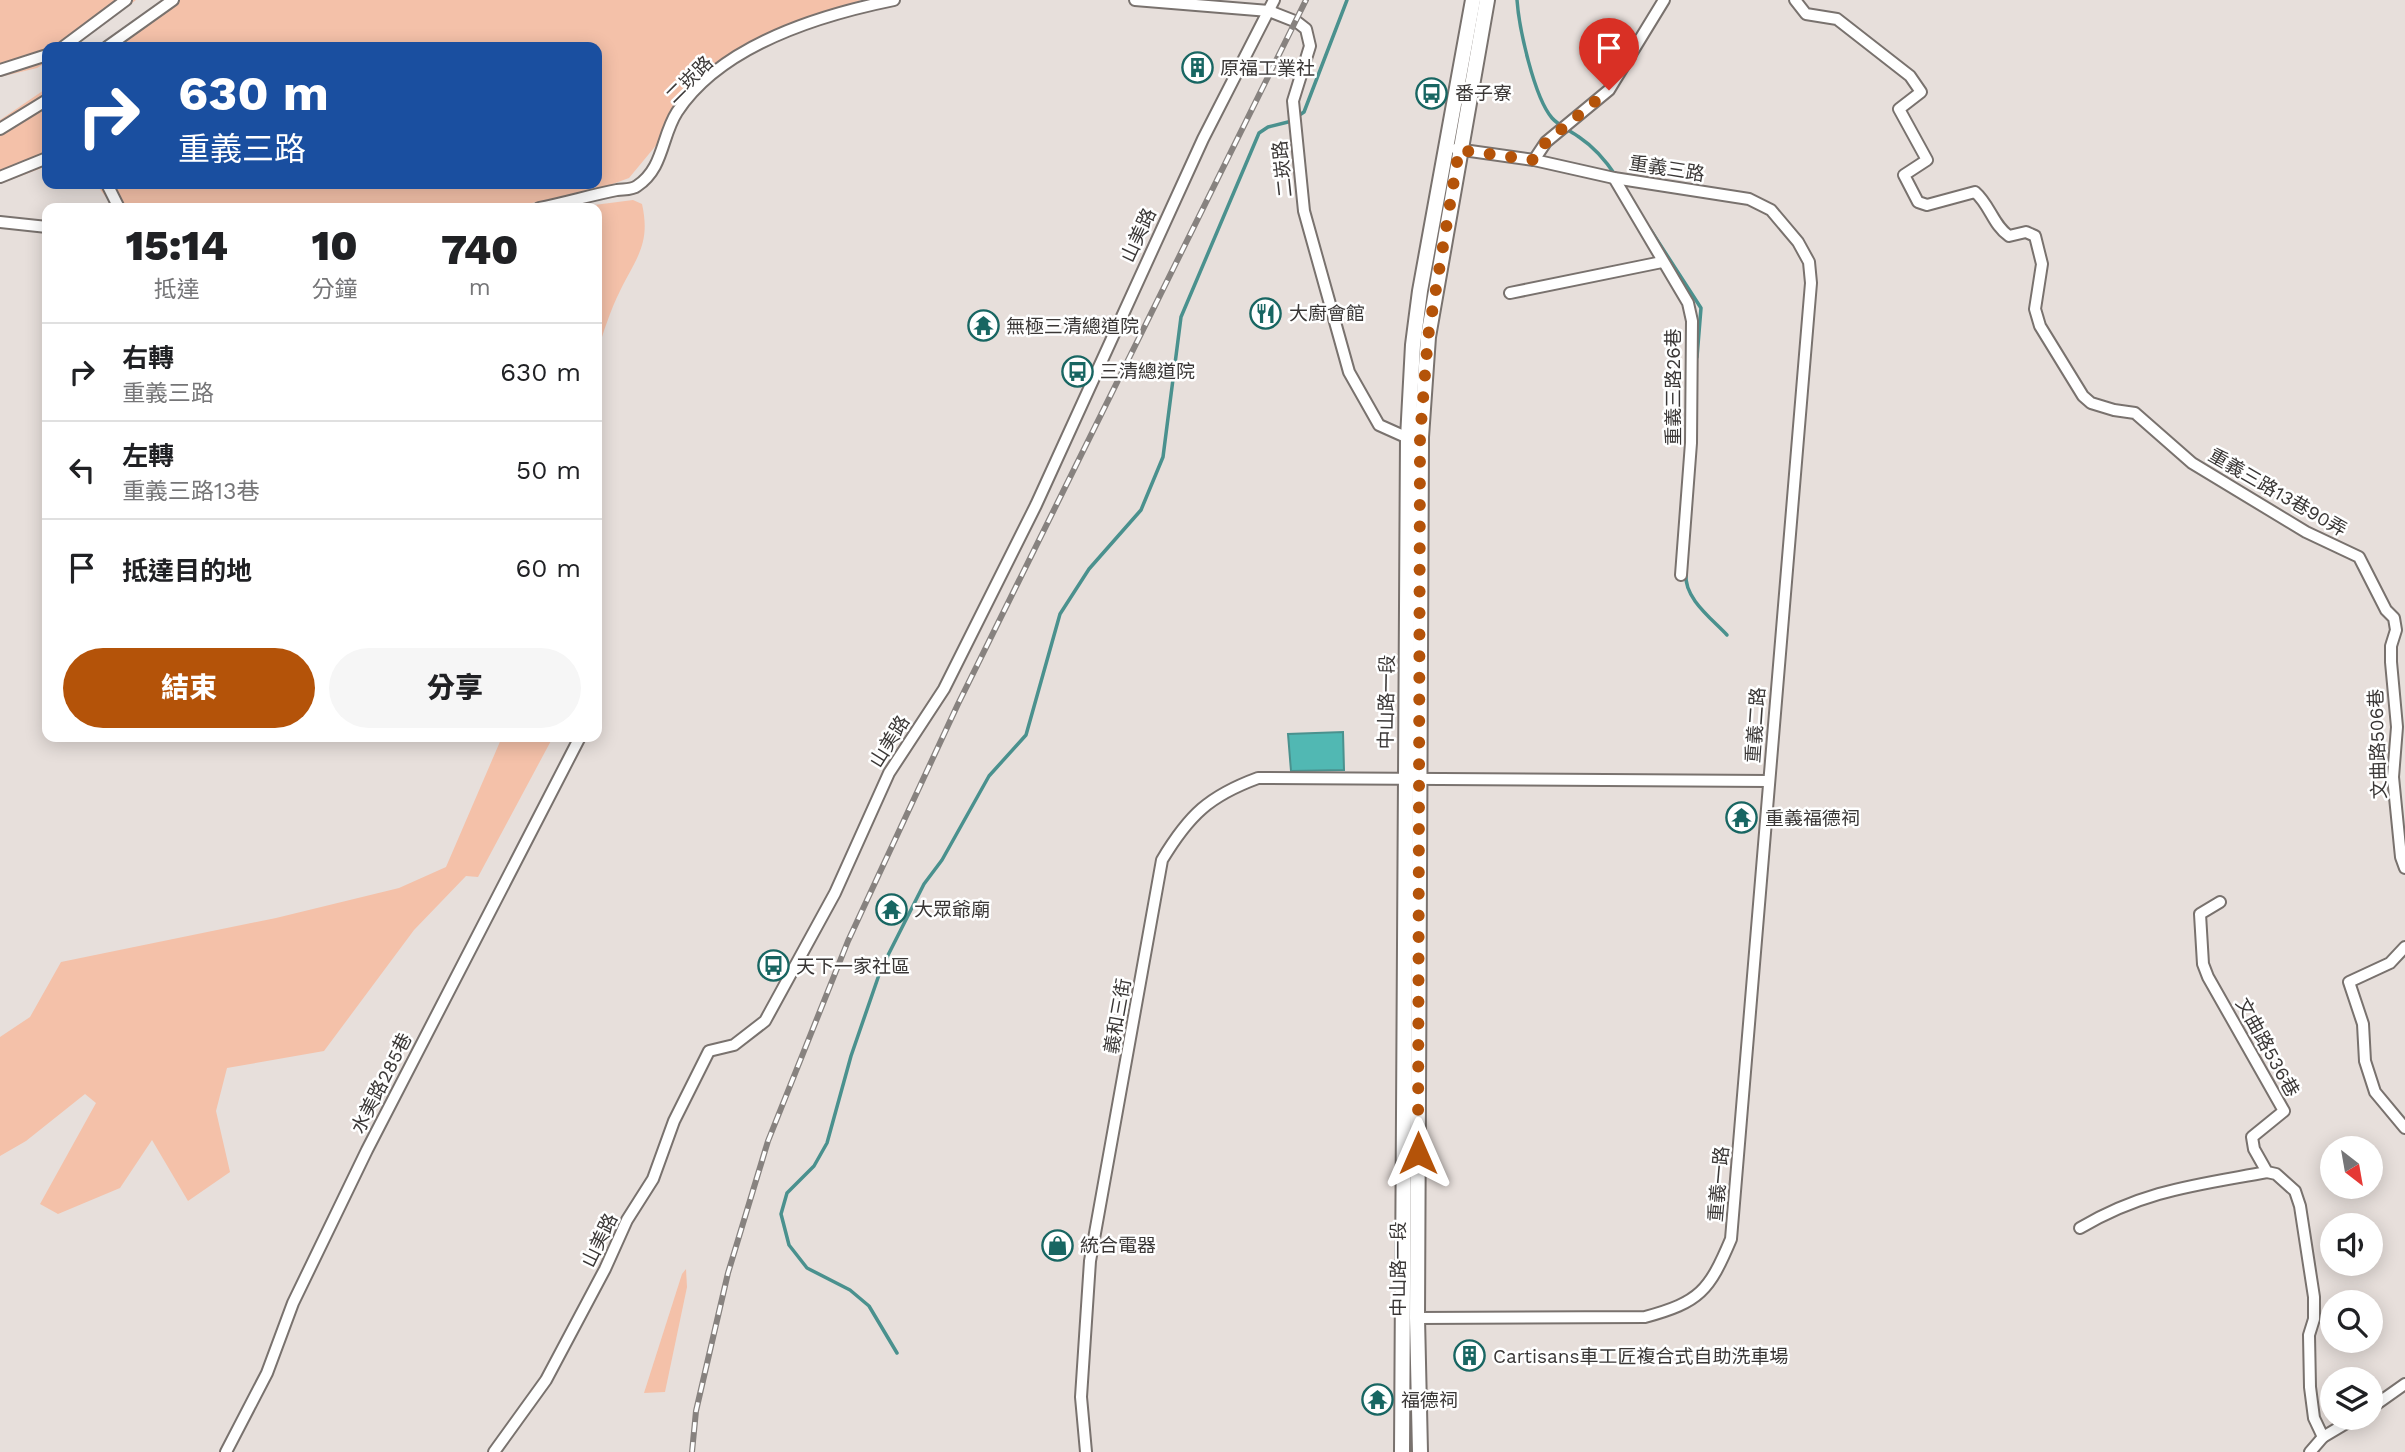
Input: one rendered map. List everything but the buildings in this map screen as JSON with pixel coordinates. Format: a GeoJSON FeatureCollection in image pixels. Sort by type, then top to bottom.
{"type":"FeatureCollection","features":[{"type":"Feature","properties":{"kind":"main road","name":"中山路一段"},"geometry":{"type":"LineString","coordinates":[[1402,1452],[1404,778],[1414,438],[1473,0]]}},
{"type":"Feature","properties":{"kind":"main road","name":"中山路一段"},"geometry":{"type":"LineString","coordinates":[[1452,149],[1486,0]]}},
{"type":"Feature","properties":{"kind":"main road","name":"中山路一段"},"geometry":{"type":"LineString","coordinates":[[1414,438],[1420,778],[1420,1452]]}},
{"type":"Feature","properties":{"kind":"street"},"geometry":{"type":"LineString","coordinates":[[70,42],[126,0]]}},
{"type":"Feature","properties":{"kind":"street"},"geometry":{"type":"LineString","coordinates":[[114,42],[173,0]]}},
{"type":"Feature","properties":{"kind":"street","name":"二崁路"},"geometry":{"type":"LineString","coordinates":[[563,203],[635,188],[660,160],[676,114],[695,91],[728,64],[779,33],[858,8],[894,0]]}},
{"type":"Feature","properties":{"kind":"street","name":"二崁路"},"geometry":{"type":"LineString","coordinates":[[1135,0],[1272,6],[1306,30],[1310,46],[1293,100],[1304,211],[1349,372],[1379,425],[1414,438]]}},
{"type":"Feature","properties":{"kind":"street"},"geometry":{"type":"LineString","coordinates":[[1534,160],[1546,142],[1609,90],[1664,0]]}},
{"type":"Feature","properties":{"kind":"street","name":"重義三路13巷90弄"},"geometry":{"type":"LineString","coordinates":[[1795,0],[1806,14],[1837,19],[1910,76],[1921,92],[1899,109],[1927,160],[1905,175],[1917,202],[1927,205],[1975,192],[1984,200],[1999,229],[2009,236],[2026,232],[2035,236],[2042,264],[2035,309],[2040,326],[2083,396],[2091,403],[2135,413],[2192,463],[2306,532],[2359,557],[2386,610],[2394,618]]}},
{"type":"Feature","properties":{"kind":"street","name":"山美路"},"geometry":{"type":"LineString","coordinates":[[494,1452],[546,1380],[605,1269],[627,1220],[653,1179],[674,1121],[709,1051],[734,1045],[765,1021],[835,893],[888,773],[944,689],[1036,505],[1203,139],[1272,6]]}},
{"type":"Feature","properties":{"kind":"street"},"geometry":{"type":"LineString","coordinates":[[0,70],[42,57]]}},
{"type":"Feature","properties":{"kind":"street"},"geometry":{"type":"LineString","coordinates":[[0,129],[42,103]]}},
{"type":"Feature","properties":{"kind":"street","name":"重義三路"},"geometry":{"type":"LineString","coordinates":[[1452,149],[1534,160],[1614,178],[1749,199],[1772,210],[1798,242],[1809,262],[1809,308]]}},
{"type":"Feature","properties":{"kind":"street"},"geometry":{"type":"LineString","coordinates":[[0,177],[42,160]]}},
{"type":"Feature","properties":{"kind":"street","name":"重義三路26巷"},"geometry":{"type":"LineString","coordinates":[[1614,178],[1688,303],[1692,321],[1691,443],[1681,575]]}},
{"type":"Feature","properties":{"kind":"street"},"geometry":{"type":"LineString","coordinates":[[0,222],[42,226]]}},
{"type":"Feature","properties":{"kind":"street"},"geometry":{"type":"LineString","coordinates":[[1510,293],[1662,262]]}},
{"type":"Feature","properties":{"kind":"street","name":"重義二路"},"geometry":{"type":"LineString","coordinates":[[1404,778],[1769,782],[1809,308]]}},
{"type":"Feature","properties":{"kind":"street","name":"文曲路506巷"},"geometry":{"type":"LineString","coordinates":[[2394,618],[2396,630],[2391,646],[2397,727],[2393,777],[2401,857],[2405,868]]}},
{"type":"Feature","properties":{"kind":"street","name":"水美路285巷"},"geometry":{"type":"LineString","coordinates":[[226,1452],[267,1373],[293,1303],[367,1150],[577,742]]}},
{"type":"Feature","properties":{"kind":"street","name":"義和三街"},"geometry":{"type":"LineString","coordinates":[[1086,1452],[1081,1397],[1090,1261],[1162,860],[1182,828],[1202,807],[1228,789],[1258,779],[1404,778]]}},
{"type":"Feature","properties":{"kind":"street","name":"重義一路"},"geometry":{"type":"LineString","coordinates":[[1418,1318],[1645,1317],[1676,1308],[1702,1293],[1718,1269],[1731,1239],[1769,782]]}},
{"type":"Feature","properties":{"kind":"street","name":"文曲路536巷"},"geometry":{"type":"LineString","coordinates":[[2220,902],[2200,914],[2203,964],[2284,1111],[2252,1137],[2254,1149],[2267,1172]]}},
{"type":"Feature","properties":{"kind":"street"},"geometry":{"type":"LineString","coordinates":[[2405,947],[2390,963],[2349,982],[2363,1024],[2365,1061],[2375,1092],[2405,1128]]}},
{"type":"Feature","properties":{"kind":"street"},"geometry":{"type":"LineString","coordinates":[[2080,1228],[2106,1213],[2160,1191],[2267,1172],[2276,1174],[2295,1191],[2300,1206],[2314,1297],[2314,1320],[2309,1335],[2310,1388],[2314,1418],[2323,1437]]}},
{"type":"Feature","properties":{"kind":"street"},"geometry":{"type":"LineString","coordinates":[[2383,1400],[2405,1384]]}},
{"type":"Feature","properties":{"kind":"street"},"geometry":{"type":"LineString","coordinates":[[2310,1452],[2323,1437],[2335,1430]]}},
{"type":"Feature","properties":{"kind":"shaded area"},"geometry":{"type":"Polygon","coordinates":[[[0,0],[136,0],[80,42],[42,42],[42,65],[37,68],[0,77],[0,0]]]}},
{"type":"Feature","properties":{"kind":"shaded area"},"geometry":{"type":"Polygon","coordinates":[[[166,0],[861,0],[766,36],[707,84],[629,178],[602,188],[602,42],[103,42],[166,0]]]}},
{"type":"Feature","properties":{"kind":"shaded area"},"geometry":{"type":"Polygon","coordinates":[[[42,91],[42,168],[0,184],[0,120],[42,91]]]}},
{"type":"Feature","properties":{"kind":"shaded area"},"geometry":{"type":"Polygon","coordinates":[[[100,189],[599,189],[532,203],[110,203],[100,189]]]}},
{"type":"Feature","properties":{"kind":"shaded area"},"geometry":{"type":"Polygon","coordinates":[[[633,200],[642,204],[645,230],[636,260],[613,306],[602,337],[602,204],[633,200]]]}},
{"type":"Feature","properties":{"kind":"shaded area"},"geometry":{"type":"Polygon","coordinates":[[[500,742],[550,742],[478,877],[466,876],[414,930],[324,1051],[227,1068],[216,1111],[230,1172],[188,1201],[152,1140],[120,1188],[58,1214],[40,1204],[96,1103],[85,1094],[26,1141],[0,1156],[0,1037],[30,1017],[61,962],[276,918],[399,888],[446,867],[500,742]]]}},
{"type":"Feature","properties":{"kind":"shaded area"},"geometry":{"type":"Polygon","coordinates":[[[686,1269],[687,1287],[665,1392],[644,1393],[682,1274],[686,1269]]]}},
{"type":"Feature","properties":{"kind":"water"},"geometry":{"type":"Polygon","coordinates":[[[1343,732],[1344,770],[1291,771],[1288,734],[1343,732]]]}},
{"type":"Feature","properties":{"kind":"waterway"},"geometry":{"type":"LineString","coordinates":[[1298,116],[1304,112],[1347,0]]}},
{"type":"Feature","properties":{"kind":"waterway"},"geometry":{"type":"LineString","coordinates":[[1517,0],[1529,62],[1545,108],[1555,121],[1595,150],[1616,176]]}},
{"type":"Feature","properties":{"kind":"waterway"},"geometry":{"type":"LineString","coordinates":[[897,1353],[869,1306],[850,1290],[807,1268],[789,1245],[781,1214],[787,1193],[814,1166],[827,1143],[851,1056],[881,969],[924,884],[942,860],[989,776],[1026,735],[1060,614],[1089,569],[1141,510],[1163,457],[1181,317],[1259,133],[1268,127],[1292,121]]}},
{"type":"Feature","properties":{"kind":"waterway"},"geometry":{"type":"LineString","coordinates":[[1650,229],[1701,308],[1697,357]]}},
{"type":"Feature","properties":{"kind":"waterway"},"geometry":{"type":"LineString","coordinates":[[1686,574],[1689,591],[1694,599],[1727,635]]}},
{"type":"Feature","properties":{"kind":"railway"},"geometry":{"type":"LineString","coordinates":[[692,1452],[696,1411],[728,1273],[768,1141],[848,941],[958,704],[1306,0]]}},
{"type":"Feature","properties":{"kind":"place","name":"原福工業社"},"geometry":{"type":"Point","coordinates":[1197,68]}},
{"type":"Feature","properties":{"kind":"place","name":"番子寮"},"geometry":{"type":"Point","coordinates":[1432,93]}},
{"type":"Feature","properties":{"kind":"place","name":"大廚會館"},"geometry":{"type":"Point","coordinates":[1266,313]}},
{"type":"Feature","properties":{"kind":"place","name":"無極三清總道院"},"geometry":{"type":"Point","coordinates":[983,326]}},
{"type":"Feature","properties":{"kind":"place","name":"三清總道院"},"geometry":{"type":"Point","coordinates":[1077,371]}},
{"type":"Feature","properties":{"kind":"place","name":"重義福德祠"},"geometry":{"type":"Point","coordinates":[1742,818]}},
{"type":"Feature","properties":{"kind":"place","name":"大眾爺廟"},"geometry":{"type":"Point","coordinates":[891,909]}},
{"type":"Feature","properties":{"kind":"place","name":"天下一家社區"},"geometry":{"type":"Point","coordinates":[773,966]}},
{"type":"Feature","properties":{"kind":"place","name":"統合電器"},"geometry":{"type":"Point","coordinates":[1057,1245]}},
{"type":"Feature","properties":{"kind":"place","name":"Cartisans車工匠複合式自助洗車場"},"geometry":{"type":"Point","coordinates":[1470,1356]}},
{"type":"Feature","properties":{"kind":"place","name":"福德祠"},"geometry":{"type":"Point","coordinates":[1378,1400]}},
{"type":"Feature","properties":{"kind":"route"},"geometry":{"type":"LineString","coordinates":[[1418,1153],[1420,437],[1428,337],[1459,150],[1534,160],[1546,142],[1609,90]]}}]}
